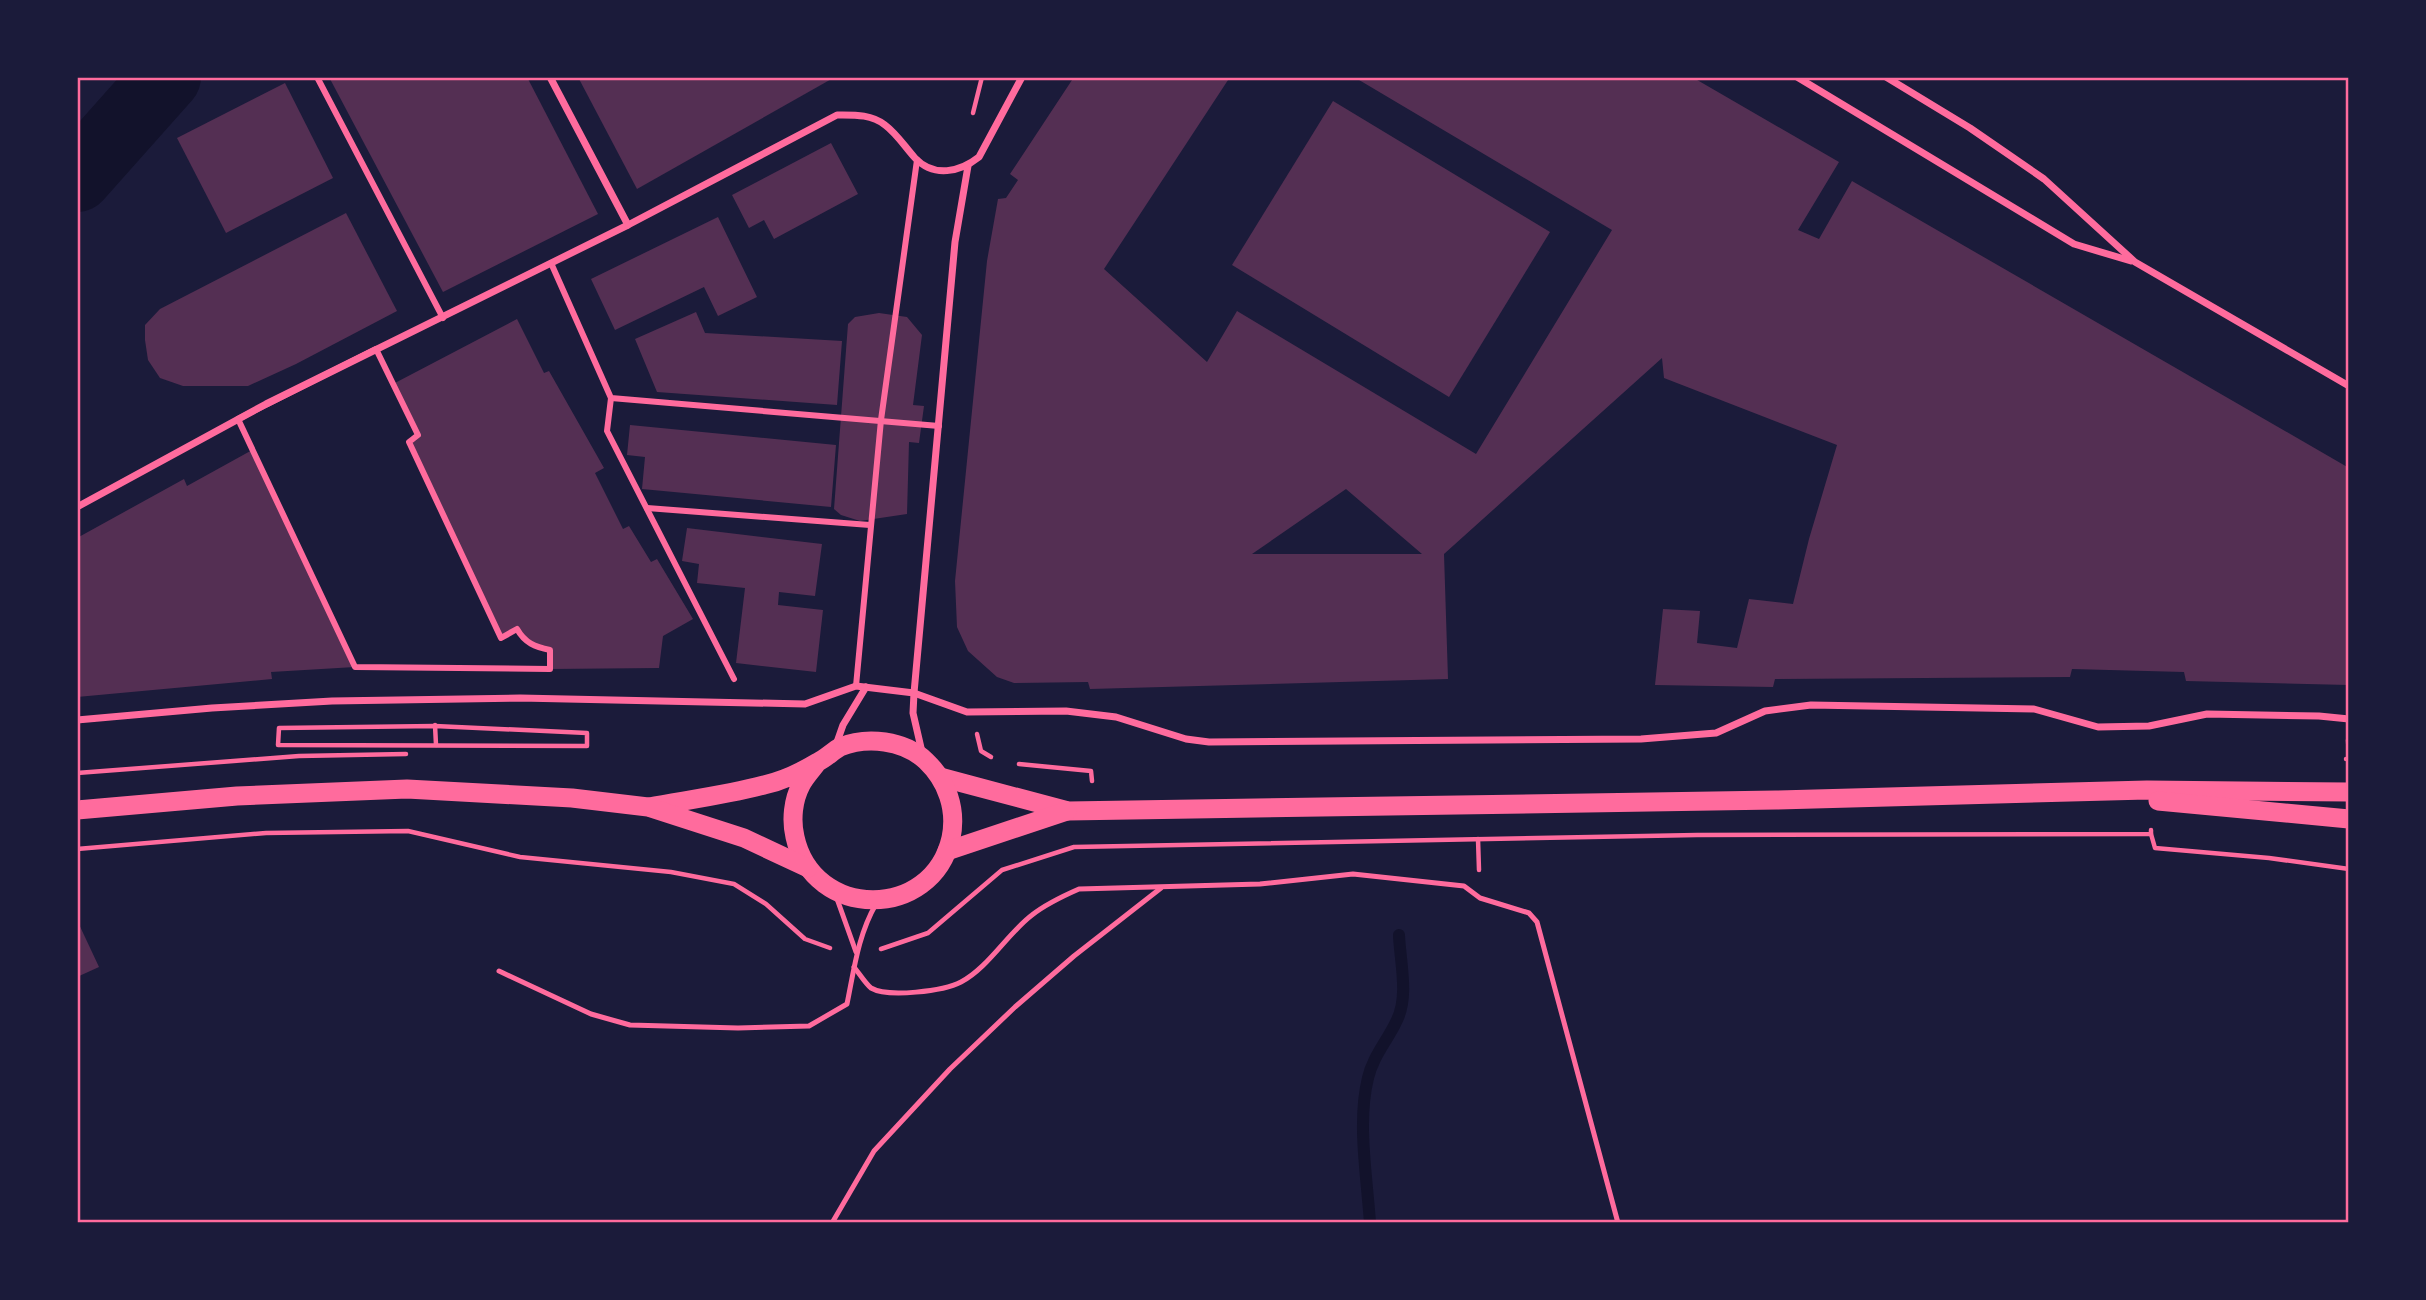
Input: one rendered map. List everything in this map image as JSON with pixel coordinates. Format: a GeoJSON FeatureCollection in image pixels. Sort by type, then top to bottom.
{"type":"FeatureCollection","features":[{"type":"Feature","properties":{"kind":"highway"},"geometry":{"type":"LineString","coordinates":[[648,807],[766,785],[825,758],[840,748],[866,741],[890,743],[924,758],[940,776],[950,799],[953,825],[947,851],[934,873],[914,889],[891,899],[865,901],[843,895],[823,884],[808,868],[797,848],[793,827],[794,806],[801,785],[825,758]]}},
{"type":"Feature","properties":{"kind":"highway"},"geometry":{"type":"LineString","coordinates":[[940,776],[1068,811],[1776,800],[2232,789],[2349,792]]}},
{"type":"Feature","properties":{"kind":"highway"},"geometry":{"type":"LineString","coordinates":[[77,810],[237,796],[407,789],[572,798],[648,807],[744,838],[808,868]]}},
{"type":"Feature","properties":{"kind":"highway"},"geometry":{"type":"LineString","coordinates":[[2109,791],[2147,800],[2349,819]]}},
{"type":"Feature","properties":{"kind":"highway"},"geometry":{"type":"LineString","coordinates":[[947,851],[1068,811]]}},
{"type":"Feature","properties":{"kind":"street"},"geometry":{"type":"LineString","coordinates":[[317,77],[443,318]]}},
{"type":"Feature","properties":{"kind":"street"},"geometry":{"type":"LineString","coordinates":[[550,77],[628,225]]}},
{"type":"Feature","properties":{"kind":"street"},"geometry":{"type":"LineString","coordinates":[[77,507],[238,419],[628,225],[837,115],[864,115],[884,124],[916,160],[928,168],[956,171],[968,166],[979,157],[1022,77]]}},
{"type":"Feature","properties":{"kind":"street"},"geometry":{"type":"LineString","coordinates":[[1797,77],[2074,244],[2135,262]]}},
{"type":"Feature","properties":{"kind":"street"},"geometry":{"type":"LineString","coordinates":[[1886,77],[1970,128],[2044,179],[2135,262],[2349,386]]}},
{"type":"Feature","properties":{"kind":"street"},"geometry":{"type":"LineString","coordinates":[[856,686],[881,420],[916,160]]}},
{"type":"Feature","properties":{"kind":"street"},"geometry":{"type":"LineString","coordinates":[[924,758],[913,713],[914,693],[955,242],[968,166]]}},
{"type":"Feature","properties":{"kind":"street"},"geometry":{"type":"LineString","coordinates":[[551,263],[611,398],[607,431],[734,679]]}},
{"type":"Feature","properties":{"kind":"street"},"geometry":{"type":"LineString","coordinates":[[238,419],[355,667],[550,669],[550,650],[529,643],[517,629],[501,638],[409,442],[418,435],[376,349]]}},
{"type":"Feature","properties":{"kind":"street"},"geometry":{"type":"LineString","coordinates":[[611,398],[939,426]]}},
{"type":"Feature","properties":{"kind":"street"},"geometry":{"type":"LineString","coordinates":[[647,508],[870,525]]}},
{"type":"Feature","properties":{"kind":"street"},"geometry":{"type":"LineString","coordinates":[[77,720],[332,701],[520,698],[805,704],[856,686],[914,693],[967,712],[1066,711],[1115,717],[1186,739],[1209,742],[1641,739],[1716,733],[1765,711],[1811,705],[2034,709],[2098,727],[2149,726],[2207,714],[2349,719]]}},
{"type":"Feature","properties":{"kind":"street"},"geometry":{"type":"LineString","coordinates":[[825,758],[866,687]]}},
{"type":"Feature","properties":{"kind":"lane"},"geometry":{"type":"LineString","coordinates":[[854,967],[870,987],[888,994],[916,992],[961,982],[991,957],[1031,915],[1079,889],[1261,884],[1353,874],[1464,886],[1480,898],[1529,913],[1537,922],[1618,1223]]}},
{"type":"Feature","properties":{"kind":"lane"},"geometry":{"type":"LineString","coordinates":[[832,1223],[874,1151],[950,1069],[1025,998],[1161,888]]}},
{"type":"Feature","properties":{"kind":"lane"},"geometry":{"type":"LineString","coordinates":[[834,890],[856,951]]}},
{"type":"Feature","properties":{"kind":"lane"},"geometry":{"type":"LineString","coordinates":[[499,971],[591,1014],[630,1025],[738,1028],[809,1026],[847,1004],[856,951],[878,900]]}},
{"type":"Feature","properties":{"kind":"path"},"geometry":{"type":"LineString","coordinates":[[973,119],[982,77]]}},
{"type":"Feature","properties":{"kind":"path"},"geometry":{"type":"LineString","coordinates":[[435,726],[436,745]]}},
{"type":"Feature","properties":{"kind":"path"},"geometry":{"type":"LineString","coordinates":[[435,726],[587,733],[587,746],[436,745],[278,745],[279,728],[435,726]]}},
{"type":"Feature","properties":{"kind":"path"},"geometry":{"type":"LineString","coordinates":[[976,727],[981,751],[999,762]]}},
{"type":"Feature","properties":{"kind":"path"},"geometry":{"type":"LineString","coordinates":[[77,773],[299,756],[406,754],[405,745]]}},
{"type":"Feature","properties":{"kind":"path"},"geometry":{"type":"LineString","coordinates":[[1012,764],[1091,771]]}},
{"type":"Feature","properties":{"kind":"path"},"geometry":{"type":"LineString","coordinates":[[77,849],[266,833],[408,831],[520,857],[671,872],[734,884],[766,904],[805,939],[828,948]]}},
{"type":"Feature","properties":{"kind":"path"},"geometry":{"type":"LineString","coordinates":[[2151,834],[2154,848],[2349,869]]}},
{"type":"Feature","properties":{"kind":"path"},"geometry":{"type":"LineString","coordinates":[[1478,839],[1479,877]]}},
{"type":"Feature","properties":{"kind":"path"},"geometry":{"type":"LineString","coordinates":[[884,949],[928,933],[1002,870],[1074,847],[1095,846]]}},
{"type":"Feature","properties":{"kind":"building"},"geometry":{"type":"Polygon","coordinates":[[[329,77],[527,77],[598,214],[443,292],[329,77]]]}},
{"type":"Feature","properties":{"kind":"building"},"geometry":{"type":"Polygon","coordinates":[[[578,77],[835,77],[637,189],[578,77]]]}},
{"type":"Feature","properties":{"kind":"building"},"geometry":{"type":"Polygon","coordinates":[[[1074,77],[1230,77],[1104,269],[1207,362],[1237,311],[1476,454],[1612,230],[1354,77],[1692,77],[1839,162],[1798,230],[1819,239],[1852,181],[2349,468],[2349,685],[2186,681],[2184,672],[2072,669],[2070,677],[1775,679],[1773,687],[1655,685],[1663,609],[1700,611],[1697,643],[1737,648],[1749,599],[1793,604],[1837,445],[1664,378],[1662,358],[1444,554],[1448,679],[1090,689],[1088,682],[1014,683],[997,677],[968,651],[957,627],[955,581],[987,261],[998,199],[1006,198],[1018,180],[1010,174],[1074,77]],[[1346,489],[1252,554],[1422,554],[1346,489]]]}},
{"type":"Feature","properties":{"kind":"building"},"geometry":{"type":"Polygon","coordinates":[[[285,83],[333,178],[226,233],[177,138],[285,83]]]}},
{"type":"Feature","properties":{"kind":"building"},"geometry":{"type":"Polygon","coordinates":[[[1333,101],[1550,232],[1449,397],[1232,265],[1333,101]]]}},
{"type":"Feature","properties":{"kind":"building"},"geometry":{"type":"Polygon","coordinates":[[[831,143],[858,194],[774,239],[764,220],[749,228],[732,195],[831,143]]]}},
{"type":"Feature","properties":{"kind":"building"},"geometry":{"type":"Polygon","coordinates":[[[346,213],[397,311],[248,386],[183,386],[160,378],[148,360],[145,325],[160,309],[346,213]]]}},
{"type":"Feature","properties":{"kind":"building"},"geometry":{"type":"Polygon","coordinates":[[[718,217],[757,297],[718,316],[704,287],[615,330],[591,279],[718,217]]]}},
{"type":"Feature","properties":{"kind":"building"},"geometry":{"type":"Polygon","coordinates":[[[696,312],[705,333],[842,341],[837,405],[657,392],[635,339],[696,312]]]}},
{"type":"Feature","properties":{"kind":"building"},"geometry":{"type":"Polygon","coordinates":[[[879,313],[907,317],[922,335],[913,405],[924,406],[919,443],[909,442],[907,514],[860,521],[841,515],[834,509],[848,324],[855,317],[879,313]]]}},
{"type":"Feature","properties":{"kind":"building"},"geometry":{"type":"Polygon","coordinates":[[[517,319],[544,373],[549,371],[604,468],[595,473],[623,529],[629,526],[651,562],[657,559],[693,619],[663,636],[659,668],[550,669],[550,650],[536,647],[517,629],[501,638],[409,442],[418,435],[393,384],[517,319]]]}},
{"type":"Feature","properties":{"kind":"building"},"geometry":{"type":"Polygon","coordinates":[[[630,425],[836,445],[831,507],[642,489],[645,457],[627,455],[630,425]]]}},
{"type":"Feature","properties":{"kind":"building"},"geometry":{"type":"Polygon","coordinates":[[[254,449],[355,667],[271,672],[272,679],[77,697],[77,538],[184,479],[187,486],[254,449]]]}},
{"type":"Feature","properties":{"kind":"building"},"geometry":{"type":"Polygon","coordinates":[[[687,528],[822,544],[815,596],[779,592],[778,605],[823,610],[816,672],[736,663],[745,588],[697,583],[699,564],[682,561],[687,528]]]}},
{"type":"Feature","properties":{"kind":"building"},"geometry":{"type":"Polygon","coordinates":[[[77,920],[99,967],[77,977],[77,920]]]}},
{"type":"Feature","properties":{"kind":"waterway"},"geometry":{"type":"LineString","coordinates":[[77,177],[166,77]]}},
{"type":"Feature","properties":{"kind":"waterway"},"geometry":{"type":"LineString","coordinates":[[1370,1223],[1363,1113],[1373,1062],[1401,1011],[1403,978],[1399,935]]}}]}
